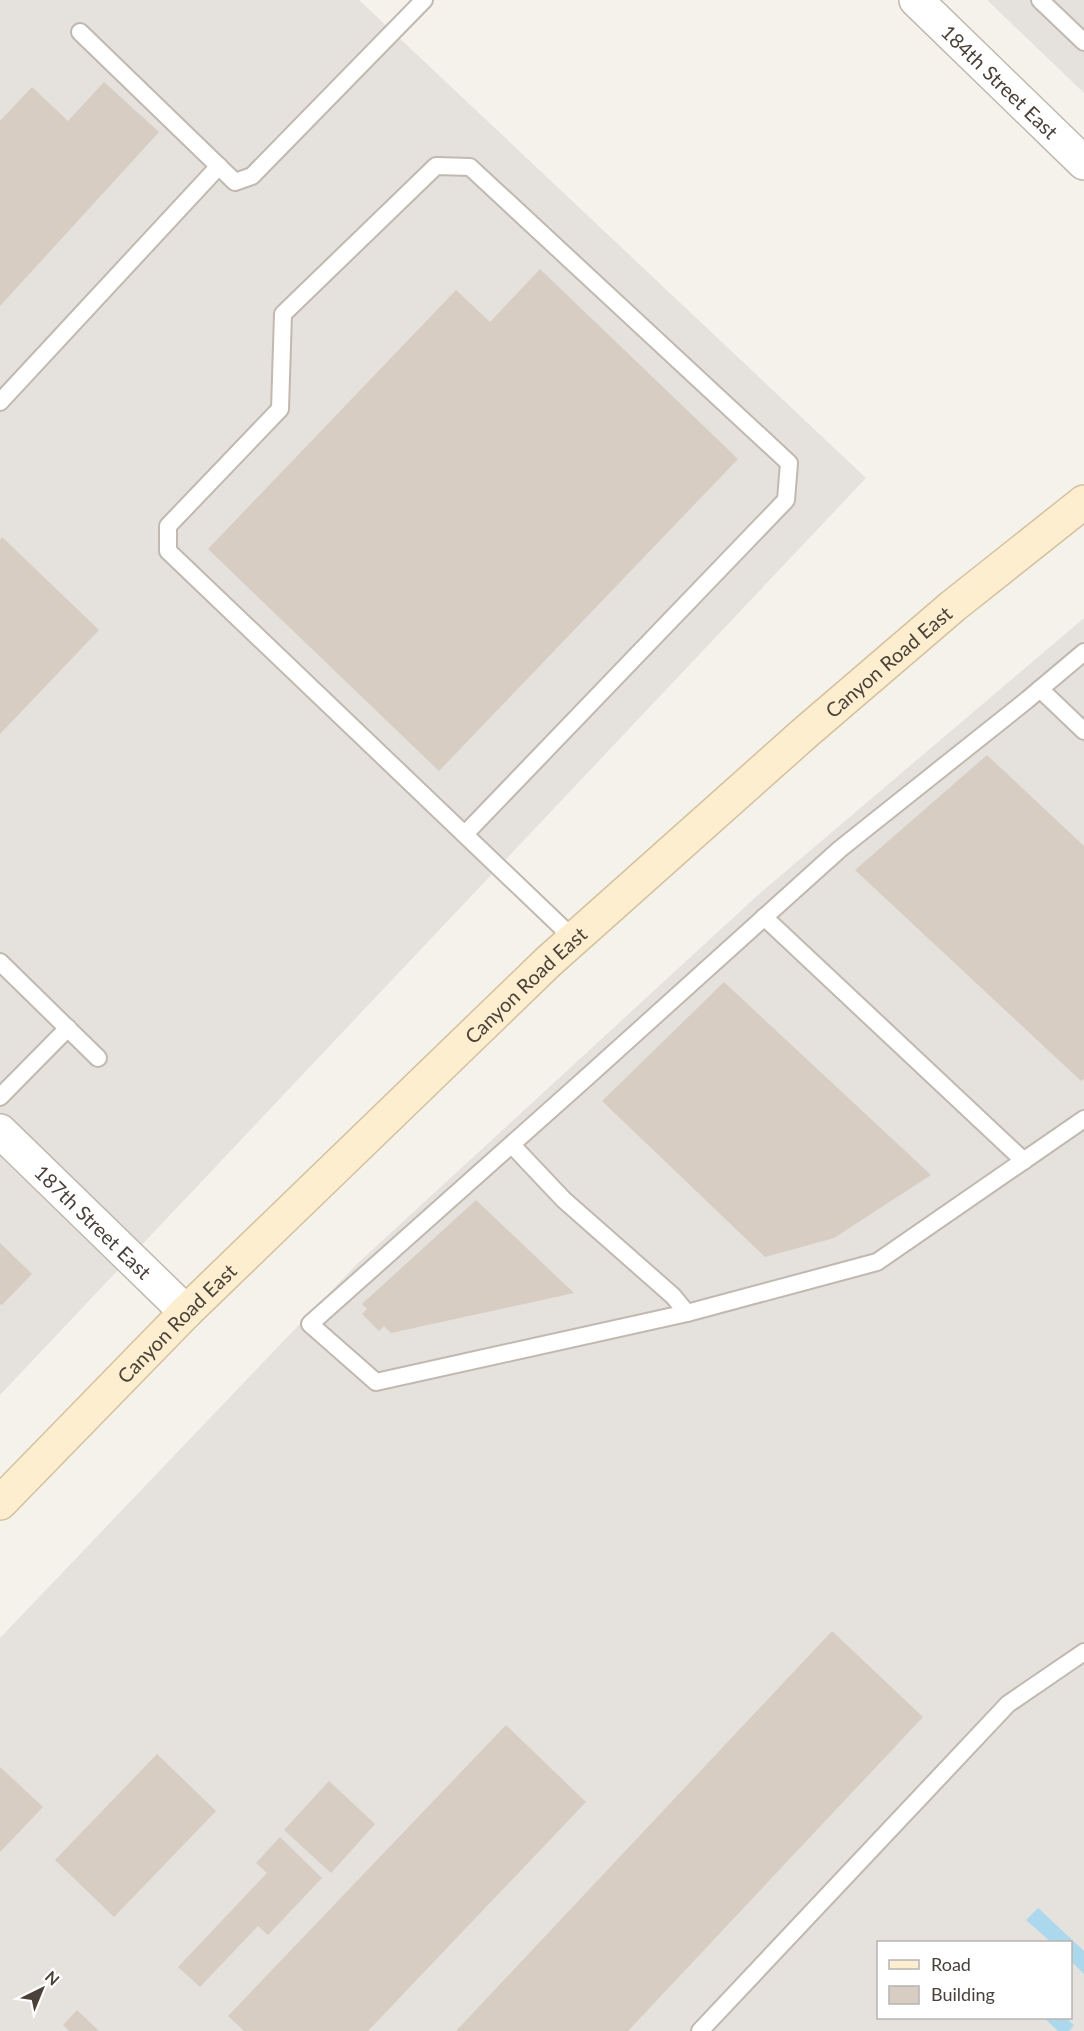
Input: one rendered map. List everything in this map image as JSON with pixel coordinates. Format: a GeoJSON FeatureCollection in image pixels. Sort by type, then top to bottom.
{"type":"FeatureCollection","features":[{"type":"Feature","properties":{"kind":"main road","name":"Canyon Road East"},"geometry":{"type":"LineString","coordinates":[[0,1503],[286,1213],[574,939],[806,732],[953,606],[1084,502]]}},
{"type":"Feature","properties":{"kind":"street","name":"184th Street East"},"geometry":{"type":"LineString","coordinates":[[916,0],[1084,163]]}},
{"type":"Feature","properties":{"kind":"street","name":"187th Street East"},"geometry":{"type":"LineString","coordinates":[[0,1131],[186,1312]]}},
{"type":"Feature","properties":{"kind":"lane"},"geometry":{"type":"LineString","coordinates":[[80,32],[235,182],[252,176],[424,0]]}},
{"type":"Feature","properties":{"kind":"lane"},"geometry":{"type":"LineString","coordinates":[[1040,0],[1084,42]]}},
{"type":"Feature","properties":{"kind":"lane"},"geometry":{"type":"LineString","coordinates":[[0,402],[219,166]]}},
{"type":"Feature","properties":{"kind":"lane"},"geometry":{"type":"LineString","coordinates":[[465,834],[786,500],[789,463],[470,167],[436,166],[283,314],[280,410],[168,526],[168,552],[574,939]]}},
{"type":"Feature","properties":{"kind":"lane"},"geometry":{"type":"LineString","coordinates":[[1084,652],[840,849],[310,1324],[376,1382],[687,1313],[877,1262],[1084,1119]]}},
{"type":"Feature","properties":{"kind":"lane"},"geometry":{"type":"LineString","coordinates":[[1040,689],[1084,731]]}},
{"type":"Feature","properties":{"kind":"lane"},"geometry":{"type":"LineString","coordinates":[[764,917],[1024,1161]]}},
{"type":"Feature","properties":{"kind":"lane"},"geometry":{"type":"LineString","coordinates":[[0,962],[98,1058]]}},
{"type":"Feature","properties":{"kind":"lane"},"geometry":{"type":"LineString","coordinates":[[0,1097],[68,1028]]}},
{"type":"Feature","properties":{"kind":"lane"},"geometry":{"type":"LineString","coordinates":[[512,1145],[564,1200],[673,1296],[687,1313]]}},
{"type":"Feature","properties":{"kind":"lane"},"geometry":{"type":"LineString","coordinates":[[700,2031],[1008,1704],[1084,1652]]}},
{"type":"Feature","properties":{"kind":"shaded area"},"geometry":{"type":"Polygon","coordinates":[[[0,0],[359,0],[866,478],[0,1395],[0,0]]]}},
{"type":"Feature","properties":{"kind":"shaded area"},"geometry":{"type":"Polygon","coordinates":[[[987,0],[1084,0],[1084,93],[987,0]]]}},
{"type":"Feature","properties":{"kind":"shaded area"},"geometry":{"type":"Polygon","coordinates":[[[1084,618],[1084,2031],[0,2031],[0,1638],[358,1263],[759,894],[1084,618]]]}},
{"type":"Feature","properties":{"kind":"water"},"geometry":{"type":"Polygon","coordinates":[[[1038,1908],[1084,1951],[1084,1974],[1072,1962],[1072,1941],[1050,1941],[1026,1920],[1038,1908]]]}},
{"type":"Feature","properties":{"kind":"water"},"geometry":{"type":"Polygon","coordinates":[[[1045,2019],[1067,2019],[1074,2025],[1069,2031],[1058,2031],[1045,2019]]]}},
{"type":"Feature","properties":{"kind":"building"},"geometry":{"type":"Polygon","coordinates":[[[104,82],[159,132],[0,306],[0,121],[32,87],[68,121],[104,82]]]}},
{"type":"Feature","properties":{"kind":"building"},"geometry":{"type":"Polygon","coordinates":[[[540,269],[738,459],[439,771],[208,549],[456,290],[490,322],[540,269]]]}},
{"type":"Feature","properties":{"kind":"building"},"geometry":{"type":"Polygon","coordinates":[[[2,537],[99,630],[0,734],[0,540],[2,537]]]}},
{"type":"Feature","properties":{"kind":"building"},"geometry":{"type":"Polygon","coordinates":[[[987,755],[1084,846],[1084,1079],[1081,1081],[855,870],[987,755]]]}},
{"type":"Feature","properties":{"kind":"building"},"geometry":{"type":"Polygon","coordinates":[[[724,982],[931,1175],[834,1238],[765,1257],[602,1101],[724,982]]]}},
{"type":"Feature","properties":{"kind":"building"},"geometry":{"type":"Polygon","coordinates":[[[476,1200],[574,1293],[391,1333],[384,1326],[379,1331],[362,1314],[367,1309],[362,1304],[476,1200]]]}},
{"type":"Feature","properties":{"kind":"building"},"geometry":{"type":"Polygon","coordinates":[[[0,1243],[32,1274],[2,1305],[0,1304],[0,1243]]]}},
{"type":"Feature","properties":{"kind":"building"},"geometry":{"type":"Polygon","coordinates":[[[832,1631],[923,1717],[628,2031],[456,2031],[832,1631]]]}},
{"type":"Feature","properties":{"kind":"building"},"geometry":{"type":"Polygon","coordinates":[[[506,1725],[586,1802],[368,2031],[244,2031],[228,2016],[506,1725]]]}},
{"type":"Feature","properties":{"kind":"building"},"geometry":{"type":"Polygon","coordinates":[[[157,1754],[216,1811],[114,1917],[55,1860],[157,1754]]]}},
{"type":"Feature","properties":{"kind":"building"},"geometry":{"type":"Polygon","coordinates":[[[0,1767],[43,1807],[0,1852],[0,1767]]]}},
{"type":"Feature","properties":{"kind":"building"},"geometry":{"type":"Polygon","coordinates":[[[329,1781],[375,1824],[331,1873],[284,1830],[329,1781]]]}},
{"type":"Feature","properties":{"kind":"building"},"geometry":{"type":"Polygon","coordinates":[[[280,1837],[322,1878],[268,1935],[258,1926],[200,1987],[178,1967],[267,1873],[256,1863],[280,1837]]]}},
{"type":"Feature","properties":{"kind":"building"},"geometry":{"type":"Polygon","coordinates":[[[77,2010],[99,2031],[69,2031],[63,2025],[77,2010]]]}}]}
